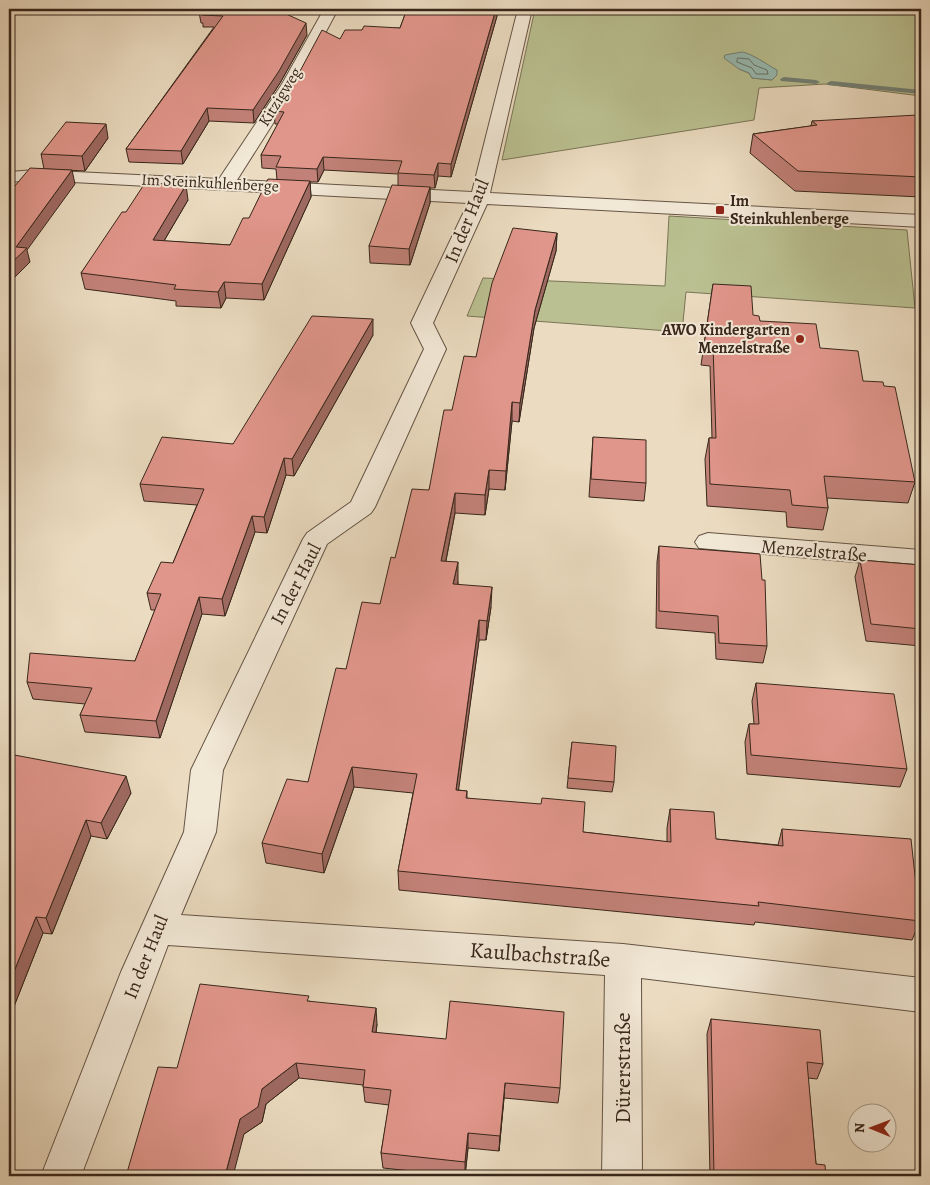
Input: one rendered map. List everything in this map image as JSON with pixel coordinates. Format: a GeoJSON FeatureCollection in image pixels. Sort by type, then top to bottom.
{"type":"FeatureCollection","features":[{"type":"Feature","properties":{"kind":"street","name":"Kitzigweg"},"geometry":{"type":"LineString","coordinates":[[225,184],[290,84],[331,9]]}},
{"type":"Feature","properties":{"kind":"street","name":"In der Haul"},"geometry":{"type":"LineString","coordinates":[[61,1176],[157,929],[200,832],[207,770],[316,539],[362,507],[435,349],[422,323],[480,198],[525,9]]}},
{"type":"Feature","properties":{"kind":"street","name":"Im Steinkuhlenberge"},"geometry":{"type":"LineString","coordinates":[[9,177],[34,175],[225,184],[921,221]]}},
{"type":"Feature","properties":{"kind":"street","name":"Menzelstraße"},"geometry":{"type":"LineString","coordinates":[[708,542],[921,559]]}},
{"type":"Feature","properties":{"kind":"street","name":"Kaulbachstraße"},"geometry":{"type":"LineString","coordinates":[[157,929],[623,960],[921,995]]}},
{"type":"Feature","properties":{"kind":"street","name":"Dürerstraße"},"geometry":{"type":"LineString","coordinates":[[622,1176],[623,960]]}},
{"type":"Feature","properties":{"kind":"green space"},"geometry":{"type":"Polygon","coordinates":[[[535,9],[921,9],[921,96],[825,84],[759,88],[754,120],[502,160],[535,9]],[[757,60],[739,69],[749,73],[752,78],[772,80],[777,71],[757,60]]]}},
{"type":"Feature","properties":{"kind":"green space"},"geometry":{"type":"Polygon","coordinates":[[[669,216],[907,230],[915,308],[686,292],[682,332],[467,316],[483,278],[665,286],[669,216]]]}},
{"type":"Feature","properties":{"kind":"water"},"geometry":{"type":"Polygon","coordinates":[[[742,52],[777,70],[777,75],[772,80],[752,78],[749,73],[739,69],[724,58],[725,55],[742,52]]]}},
{"type":"Feature","properties":{"kind":"building"},"geometry":{"type":"Polygon","coordinates":[[[201,9],[275,9],[306,23],[279,71],[253,110],[207,108],[181,151],[126,149],[223,16],[202,15],[204,12],[199,12],[201,9]]]}},
{"type":"Feature","properties":{"kind":"building"},"geometry":{"type":"Polygon","coordinates":[[[407,9],[496,9],[451,164],[438,163],[434,175],[398,173],[402,161],[323,157],[317,169],[276,167],[281,156],[261,155],[284,112],[274,111],[299,73],[322,30],[340,39],[345,30],[362,30],[364,26],[400,28],[407,9]]]}},
{"type":"Feature","properties":{"kind":"building"},"geometry":{"type":"Polygon","coordinates":[[[917,115],[921,127],[921,177],[798,171],[753,134],[817,125],[812,121],[917,115]]]}},
{"type":"Feature","properties":{"kind":"building"},"geometry":{"type":"Polygon","coordinates":[[[66,122],[106,124],[82,156],[41,154],[66,122]]]}},
{"type":"Feature","properties":{"kind":"building"},"geometry":{"type":"Polygon","coordinates":[[[30,168],[72,170],[16,247],[27,248],[9,265],[9,193],[30,168]]]}},
{"type":"Feature","properties":{"kind":"building"},"geometry":{"type":"Polygon","coordinates":[[[268,179],[310,181],[262,284],[224,282],[218,292],[174,289],[176,285],[81,273],[122,212],[126,212],[145,183],[186,185],[153,240],[230,245],[243,218],[249,218],[268,179]]]}},
{"type":"Feature","properties":{"kind":"building"},"geometry":{"type":"Polygon","coordinates":[[[392,185],[430,187],[409,249],[369,246],[392,185]]]}},
{"type":"Feature","properties":{"kind":"building"},"geometry":{"type":"Polygon","coordinates":[[[513,228],[557,233],[535,310],[520,403],[512,402],[506,471],[489,470],[485,495],[455,493],[441,561],[458,562],[453,584],[492,587],[487,621],[479,620],[456,790],[467,791],[466,798],[541,804],[542,798],[585,802],[583,832],[671,842],[670,809],[714,812],[716,839],[783,846],[782,829],[911,839],[920,921],[758,902],[759,906],[398,871],[417,774],[352,767],[322,854],[262,843],[287,779],[308,782],[336,668],[346,669],[362,602],[380,604],[391,557],[395,558],[412,489],[429,490],[444,410],[452,410],[464,356],[476,357],[492,283],[513,228]]]}},
{"type":"Feature","properties":{"kind":"building"},"geometry":{"type":"Polygon","coordinates":[[[713,284],[751,286],[753,315],[759,316],[760,321],[816,324],[820,348],[858,351],[863,381],[883,382],[884,386],[895,387],[915,482],[824,476],[828,508],[792,505],[790,490],[710,484],[709,438],[716,438],[713,345],[704,345],[713,284]]]}},
{"type":"Feature","properties":{"kind":"building"},"geometry":{"type":"Polygon","coordinates":[[[312,316],[373,319],[292,459],[284,458],[264,517],[252,516],[222,599],[199,597],[156,721],[80,715],[92,688],[27,682],[30,653],[135,661],[161,594],[147,593],[161,562],[173,563],[204,489],[140,484],[162,437],[233,444],[312,316]]]}},
{"type":"Feature","properties":{"kind":"building"},"geometry":{"type":"Polygon","coordinates":[[[593,437],[646,440],[646,483],[591,479],[593,437]]]}},
{"type":"Feature","properties":{"kind":"building"},"geometry":{"type":"Polygon","coordinates":[[[659,546],[760,554],[762,580],[765,580],[767,646],[719,643],[718,616],[659,611],[659,546]]]}},
{"type":"Feature","properties":{"kind":"building"},"geometry":{"type":"Polygon","coordinates":[[[860,560],[921,565],[921,629],[871,624],[860,560]]]}},
{"type":"Feature","properties":{"kind":"building"},"geometry":{"type":"Polygon","coordinates":[[[756,683],[894,694],[907,769],[751,755],[749,724],[759,724],[756,683]]]}},
{"type":"Feature","properties":{"kind":"building"},"geometry":{"type":"Polygon","coordinates":[[[572,742],[616,746],[614,782],[568,778],[572,742]]]}},
{"type":"Feature","properties":{"kind":"building"},"geometry":{"type":"Polygon","coordinates":[[[9,754],[126,776],[101,823],[86,820],[46,918],[36,917],[9,984],[9,754]]]}},
{"type":"Feature","properties":{"kind":"building"},"geometry":{"type":"Polygon","coordinates":[[[200,984],[309,996],[307,1001],[376,1008],[372,1032],[446,1039],[450,1001],[564,1012],[560,1088],[505,1083],[500,1136],[468,1133],[465,1162],[381,1153],[391,1090],[363,1087],[365,1070],[296,1063],[262,1089],[258,1107],[240,1119],[225,1176],[126,1176],[158,1067],[177,1068],[200,984]]]}},
{"type":"Feature","properties":{"kind":"building"},"geometry":{"type":"Polygon","coordinates":[[[711,1019],[820,1030],[823,1064],[807,1062],[816,1164],[825,1165],[826,1176],[714,1176],[711,1019]]]}},
{"type":"Feature","properties":{"kind":"waterway"},"geometry":{"type":"LineString","coordinates":[[784,79],[816,82]]}},
{"type":"Feature","properties":{"kind":"waterway"},"geometry":{"type":"LineString","coordinates":[[831,83],[921,92]]}},
{"type":"Feature","properties":{"kind":"place","name":"Im Steinkuhlenberge"},"geometry":{"type":"Point","coordinates":[720,210]}},
{"type":"Feature","properties":{"kind":"place","name":"AWO Kindergarten Menzelstraße"},"geometry":{"type":"Point","coordinates":[800,339]}}]}
